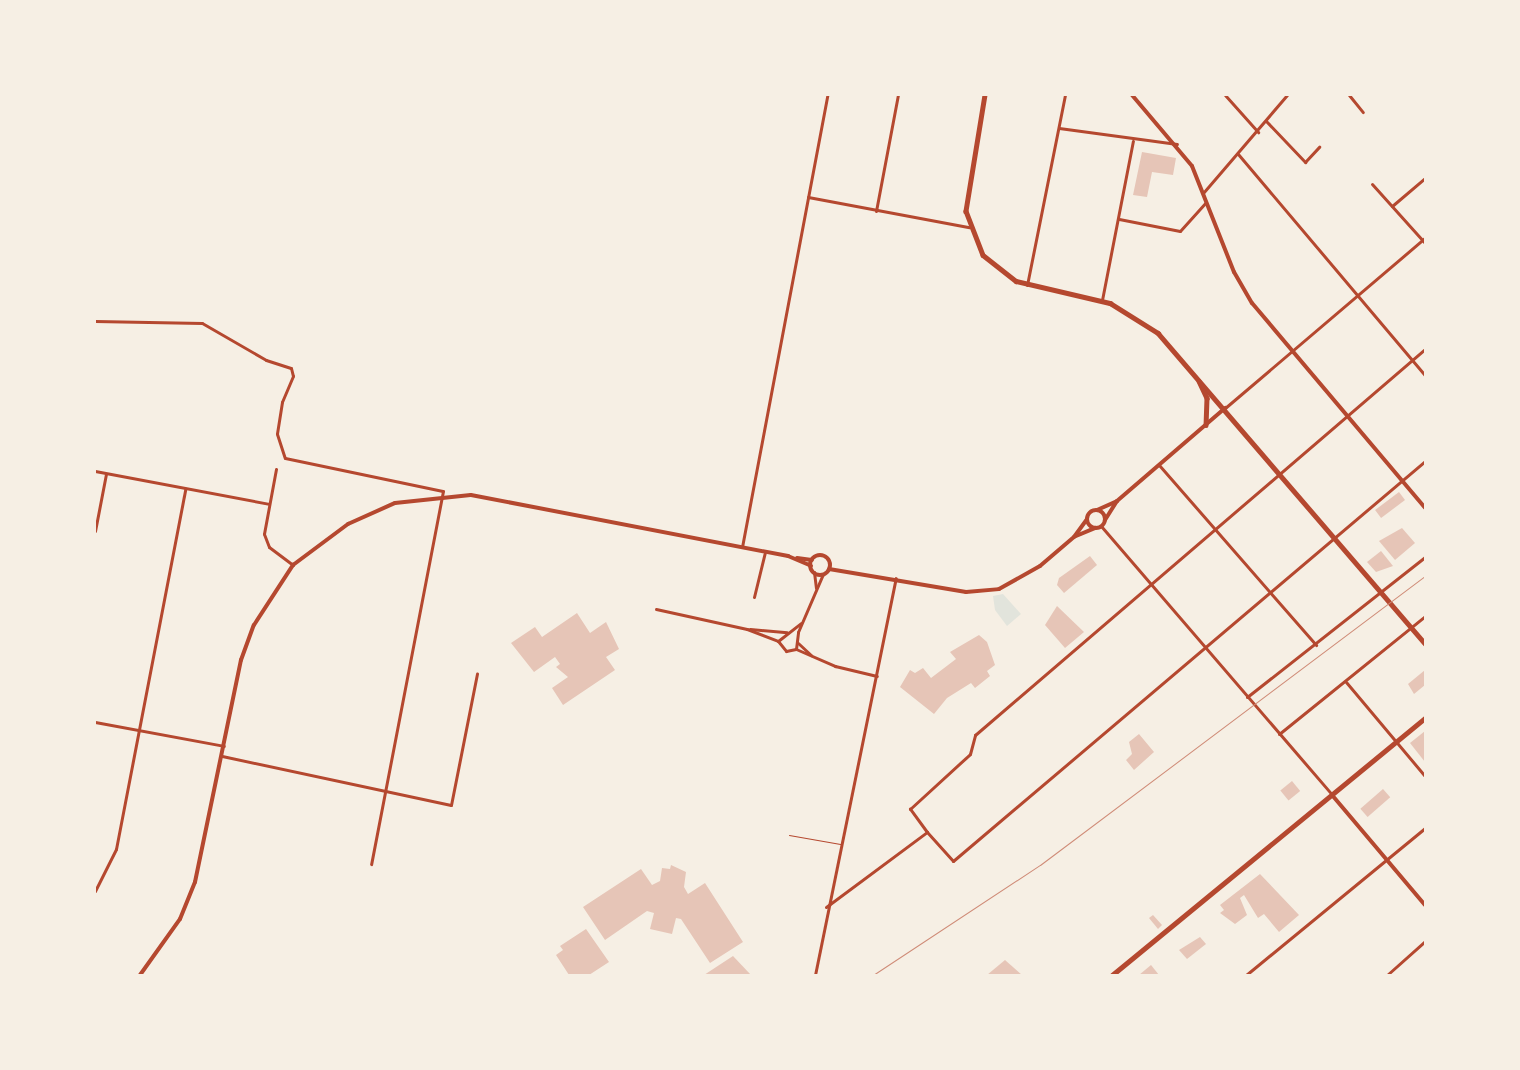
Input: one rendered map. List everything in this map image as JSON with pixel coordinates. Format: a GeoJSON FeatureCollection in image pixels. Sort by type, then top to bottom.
{"type":"FeatureCollection","features":[{"type":"Feature","properties":{"kind":"main road"},"geometry":{"type":"LineString","coordinates":[[985,95],[966,192],[969,227],[993,266],[1027,285],[1102,300],[1158,333],[1281,473],[1425,643]]}},
{"type":"Feature","properties":{"kind":"main road"},"geometry":{"type":"LineString","coordinates":[[1197,377],[1207,398],[1206,425]]}},
{"type":"Feature","properties":{"kind":"main road"},"geometry":{"type":"LineString","coordinates":[[1112,975],[1425,718]]}},
{"type":"Feature","properties":{"kind":"street"},"geometry":{"type":"LineString","coordinates":[[742,547],[827,95]]}},
{"type":"Feature","properties":{"kind":"street"},"geometry":{"type":"LineString","coordinates":[[876,211],[898,95]]}},
{"type":"Feature","properties":{"kind":"street"},"geometry":{"type":"LineString","coordinates":[[1027,285],[1065,95]]}},
{"type":"Feature","properties":{"kind":"street"},"geometry":{"type":"LineString","coordinates":[[1132,95],[1177,144],[1203,193],[1234,272],[1252,303],[1425,508]]}},
{"type":"Feature","properties":{"kind":"street"},"geometry":{"type":"LineString","coordinates":[[1225,95],[1258,132]]}},
{"type":"Feature","properties":{"kind":"street"},"geometry":{"type":"LineString","coordinates":[[1203,193],[1258,132],[1287,95]]}},
{"type":"Feature","properties":{"kind":"street"},"geometry":{"type":"LineString","coordinates":[[1349,95],[1364,112]]}},
{"type":"Feature","properties":{"kind":"street"},"geometry":{"type":"LineString","coordinates":[[1266,121],[1305,162],[1319,147]]}},
{"type":"Feature","properties":{"kind":"street"},"geometry":{"type":"LineString","coordinates":[[1059,128],[1133,141],[1177,144]]}},
{"type":"Feature","properties":{"kind":"street"},"geometry":{"type":"LineString","coordinates":[[1102,300],[1133,141]]}},
{"type":"Feature","properties":{"kind":"street"},"geometry":{"type":"LineString","coordinates":[[1238,154],[1358,293],[1425,375]]}},
{"type":"Feature","properties":{"kind":"street"},"geometry":{"type":"LineString","coordinates":[[1392,206],[1425,178]]}},
{"type":"Feature","properties":{"kind":"street"},"geometry":{"type":"LineString","coordinates":[[1102,526],[1117,501],[1358,293],[1424,240],[1372,184]]}},
{"type":"Feature","properties":{"kind":"street"},"geometry":{"type":"LineString","coordinates":[[808,197],[969,227]]}},
{"type":"Feature","properties":{"kind":"street"},"geometry":{"type":"LineString","coordinates":[[1119,219],[1180,231],[1206,202]]}},
{"type":"Feature","properties":{"kind":"street"},"geometry":{"type":"LineString","coordinates":[[95,321],[184,319],[217,330],[266,360],[291,368],[293,376],[278,423],[277,444],[285,458],[427,485],[444,495]]}},
{"type":"Feature","properties":{"kind":"street"},"geometry":{"type":"LineString","coordinates":[[1425,349],[975,735],[970,754],[910,809],[927,832],[953,861],[1425,461]]}},
{"type":"Feature","properties":{"kind":"street"},"geometry":{"type":"LineString","coordinates":[[1159,465],[1316,645]]}},
{"type":"Feature","properties":{"kind":"street"},"geometry":{"type":"LineString","coordinates":[[276,469],[269,504],[266,540],[293,565]]}},
{"type":"Feature","properties":{"kind":"street"},"geometry":{"type":"LineString","coordinates":[[95,471],[269,504]]}},
{"type":"Feature","properties":{"kind":"street"},"geometry":{"type":"LineString","coordinates":[[95,531],[106,474]]}},
{"type":"Feature","properties":{"kind":"street"},"geometry":{"type":"LineString","coordinates":[[95,891],[116,849],[185,489]]}},
{"type":"Feature","properties":{"kind":"street"},"geometry":{"type":"LineString","coordinates":[[371,864],[444,495]]}},
{"type":"Feature","properties":{"kind":"street"},"geometry":{"type":"LineString","coordinates":[[140,975],[186,909],[199,871],[241,660],[254,625],[293,565],[331,534],[365,515],[394,504],[444,495],[498,499],[812,560],[822,555],[829,566]]}},
{"type":"Feature","properties":{"kind":"street"},"geometry":{"type":"LineString","coordinates":[[829,566],[966,592],[999,589],[1030,574],[1074,537],[1086,519],[1097,510],[1117,501]]}},
{"type":"Feature","properties":{"kind":"street"},"geometry":{"type":"LineString","coordinates":[[1097,510],[1104,520]]}},
{"type":"Feature","properties":{"kind":"street"},"geometry":{"type":"LineString","coordinates":[[1086,519],[1095,528]]}},
{"type":"Feature","properties":{"kind":"street"},"geometry":{"type":"LineString","coordinates":[[1074,537],[1102,526]]}},
{"type":"Feature","properties":{"kind":"street"},"geometry":{"type":"LineString","coordinates":[[1102,526],[1425,905]]}},
{"type":"Feature","properties":{"kind":"street"},"geometry":{"type":"LineString","coordinates":[[754,597],[765,552]]}},
{"type":"Feature","properties":{"kind":"street"},"geometry":{"type":"LineString","coordinates":[[788,556],[811,566]]}},
{"type":"Feature","properties":{"kind":"street"},"geometry":{"type":"LineString","coordinates":[[1247,697],[1316,645],[1425,557]]}},
{"type":"Feature","properties":{"kind":"street"},"geometry":{"type":"LineString","coordinates":[[812,560],[811,566],[814,572],[816,588]]}},
{"type":"Feature","properties":{"kind":"street"},"geometry":{"type":"LineString","coordinates":[[796,649],[798,643],[797,636],[802,623],[816,588],[829,566]]}},
{"type":"Feature","properties":{"kind":"street"},"geometry":{"type":"LineString","coordinates":[[814,572],[823,574]]}},
{"type":"Feature","properties":{"kind":"street"},"geometry":{"type":"LineString","coordinates":[[815,975],[826,907],[877,676],[896,578]]}},
{"type":"Feature","properties":{"kind":"street"},"geometry":{"type":"LineString","coordinates":[[656,609],[747,629],[778,640],[784,650],[796,649],[877,676]]}},
{"type":"Feature","properties":{"kind":"street"},"geometry":{"type":"LineString","coordinates":[[1279,734],[1346,682],[1425,616]]}},
{"type":"Feature","properties":{"kind":"street"},"geometry":{"type":"LineString","coordinates":[[778,640],[802,623]]}},
{"type":"Feature","properties":{"kind":"street"},"geometry":{"type":"LineString","coordinates":[[747,629],[788,632],[797,636]]}},
{"type":"Feature","properties":{"kind":"street"},"geometry":{"type":"LineString","coordinates":[[798,643],[812,655]]}},
{"type":"Feature","properties":{"kind":"street"},"geometry":{"type":"LineString","coordinates":[[222,756],[451,805],[477,674]]}},
{"type":"Feature","properties":{"kind":"street"},"geometry":{"type":"LineString","coordinates":[[1346,682],[1425,776]]}},
{"type":"Feature","properties":{"kind":"street"},"geometry":{"type":"LineString","coordinates":[[95,722],[224,746]]}},
{"type":"Feature","properties":{"kind":"street"},"geometry":{"type":"LineString","coordinates":[[1246,975],[1425,828]]}},
{"type":"Feature","properties":{"kind":"street"},"geometry":{"type":"LineString","coordinates":[[826,907],[927,832]]}},
{"type":"Feature","properties":{"kind":"street"},"geometry":{"type":"LineString","coordinates":[[1387,975],[1425,941]]}},
{"type":"Feature","properties":{"kind":"lane"},"geometry":{"type":"LineString","coordinates":[[789,835],[840,844]]}},
{"type":"Feature","properties":{"kind":"shaded area"},"geometry":{"type":"Polygon","coordinates":[[[1003,594],[1021,614],[1007,626],[995,610],[993,596],[1003,594]]]}},
{"type":"Feature","properties":{"kind":"building"},"geometry":{"type":"Polygon","coordinates":[[[1142,152],[1176,158],[1173,175],[1152,172],[1147,197],[1133,195],[1142,152]]]}},
{"type":"Feature","properties":{"kind":"building"},"geometry":{"type":"Polygon","coordinates":[[[1399,492],[1405,500],[1381,518],[1375,510],[1399,492]]]}},
{"type":"Feature","properties":{"kind":"building"},"geometry":{"type":"Polygon","coordinates":[[[1402,528],[1415,543],[1395,560],[1379,541],[1402,528]]]}},
{"type":"Feature","properties":{"kind":"building"},"geometry":{"type":"Polygon","coordinates":[[[1381,551],[1393,566],[1376,572],[1367,562],[1381,551]]]}},
{"type":"Feature","properties":{"kind":"building"},"geometry":{"type":"Polygon","coordinates":[[[1090,556],[1097,565],[1064,593],[1057,585],[1059,578],[1090,556]]]}},
{"type":"Feature","properties":{"kind":"building"},"geometry":{"type":"Polygon","coordinates":[[[1057,606],[1084,632],[1065,648],[1045,625],[1057,606]]]}},
{"type":"Feature","properties":{"kind":"building"},"geometry":{"type":"Polygon","coordinates":[[[577,613],[590,633],[606,622],[619,649],[606,657],[615,670],[563,705],[552,688],[568,677],[556,667],[560,664],[555,657],[534,672],[511,643],[535,627],[542,637],[577,613]]]}},
{"type":"Feature","properties":{"kind":"building"},"geometry":{"type":"Polygon","coordinates":[[[979,635],[987,642],[995,665],[987,671],[990,676],[975,688],[971,683],[947,698],[934,714],[900,687],[910,670],[915,673],[923,668],[931,678],[956,659],[950,652],[979,635]]]}},
{"type":"Feature","properties":{"kind":"building"},"geometry":{"type":"Polygon","coordinates":[[[1425,670],[1425,685],[1414,694],[1408,684],[1425,670]]]}},
{"type":"Feature","properties":{"kind":"building"},"geometry":{"type":"Polygon","coordinates":[[[1425,731],[1425,762],[1410,743],[1425,731]]]}},
{"type":"Feature","properties":{"kind":"building"},"geometry":{"type":"Polygon","coordinates":[[[1139,734],[1154,752],[1134,770],[1126,760],[1132,754],[1129,742],[1139,734]]]}},
{"type":"Feature","properties":{"kind":"building"},"geometry":{"type":"Polygon","coordinates":[[[1292,781],[1300,791],[1289,801],[1280,790],[1292,781]]]}},
{"type":"Feature","properties":{"kind":"building"},"geometry":{"type":"Polygon","coordinates":[[[1383,789],[1390,797],[1368,817],[1360,809],[1383,789]]]}},
{"type":"Feature","properties":{"kind":"building"},"geometry":{"type":"Polygon","coordinates":[[[671,865],[686,872],[684,887],[688,894],[705,883],[743,942],[710,963],[681,919],[676,918],[672,934],[650,929],[654,913],[647,911],[605,940],[583,907],[641,869],[652,885],[660,881],[662,868],[670,869],[671,865]]]}},
{"type":"Feature","properties":{"kind":"building"},"geometry":{"type":"Polygon","coordinates":[[[1260,874],[1299,915],[1279,932],[1264,914],[1258,918],[1244,895],[1240,898],[1247,915],[1235,924],[1220,913],[1224,910],[1220,905],[1260,874]]]}},
{"type":"Feature","properties":{"kind":"building"},"geometry":{"type":"Polygon","coordinates":[[[1153,915],[1162,925],[1158,929],[1149,918],[1153,915]]]}},
{"type":"Feature","properties":{"kind":"building"},"geometry":{"type":"Polygon","coordinates":[[[586,929],[609,962],[589,975],[569,975],[556,955],[563,950],[560,946],[586,929]]]}},
{"type":"Feature","properties":{"kind":"building"},"geometry":{"type":"Polygon","coordinates":[[[1200,937],[1206,944],[1187,959],[1179,950],[1200,937]]]}},
{"type":"Feature","properties":{"kind":"building"},"geometry":{"type":"Polygon","coordinates":[[[733,956],[751,975],[704,975],[733,956]]]}},
{"type":"Feature","properties":{"kind":"building"},"geometry":{"type":"Polygon","coordinates":[[[1005,960],[1022,975],[987,975],[1005,960]]]}},
{"type":"Feature","properties":{"kind":"building"},"geometry":{"type":"Polygon","coordinates":[[[1151,965],[1159,975],[1139,975],[1151,965]]]}},
{"type":"Feature","properties":{"kind":"railway"},"geometry":{"type":"LineString","coordinates":[[873,975],[1040,865],[1425,576]]}}]}
